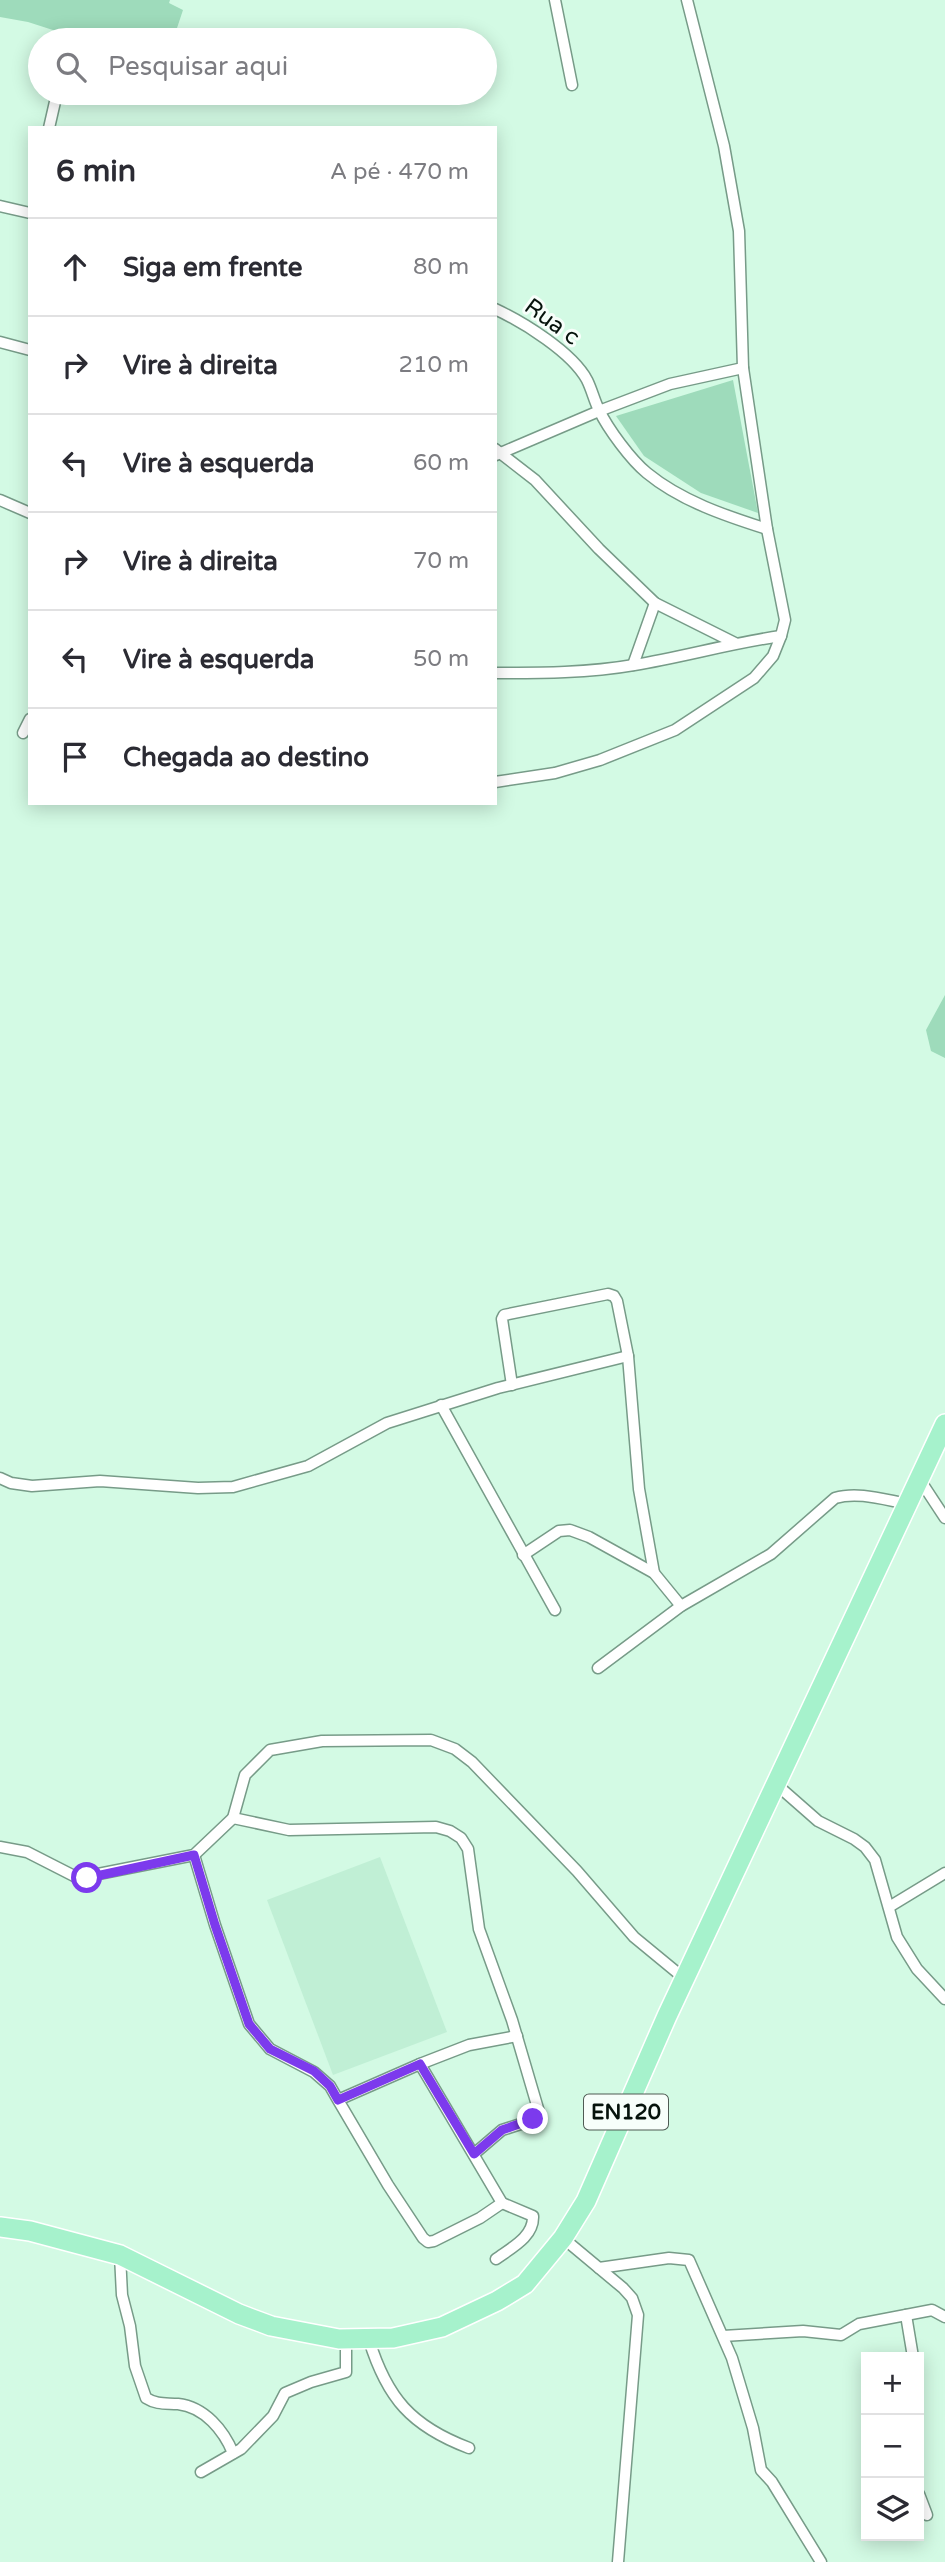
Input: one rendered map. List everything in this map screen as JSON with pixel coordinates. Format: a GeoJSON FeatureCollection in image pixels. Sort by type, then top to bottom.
{"type":"FeatureCollection","features":[{"type":"Feature","properties":{"kind":"highway","name":"EN120"},"geometry":{"type":"LineString","coordinates":[[0,2227],[30,2231],[120,2255],[239,2314],[271,2326],[329,2338],[369,2340],[442,2327],[497,2301],[525,2284],[563,2238],[586,2201],[685,1979],[945,1424]]}},
{"type":"Feature","properties":{"kind":"street"},"geometry":{"type":"LineString","coordinates":[[555,0],[572,85]]}},
{"type":"Feature","properties":{"kind":"street"},"geometry":{"type":"LineString","coordinates":[[497,782],[555,773],[675,730],[754,678],[773,656],[785,621],[767,529],[743,368],[738,231],[724,146],[687,0]]}},
{"type":"Feature","properties":{"kind":"street"},"geometry":{"type":"LineString","coordinates":[[49,126],[54,105]]}},
{"type":"Feature","properties":{"kind":"street"},"geometry":{"type":"LineString","coordinates":[[0,206],[28,211]]}},
{"type":"Feature","properties":{"kind":"street","name":"Rua c"},"geometry":{"type":"LineString","coordinates":[[497,310],[565,355],[586,378],[599,411],[646,473],[694,502],[767,529]]}},
{"type":"Feature","properties":{"kind":"street"},"geometry":{"type":"LineString","coordinates":[[0,342],[28,349]]}},
{"type":"Feature","properties":{"kind":"street"},"geometry":{"type":"LineString","coordinates":[[497,452],[670,384],[743,368]]}},
{"type":"Feature","properties":{"kind":"street"},"geometry":{"type":"LineString","coordinates":[[497,453],[535,480],[599,549],[655,603],[735,643]]}},
{"type":"Feature","properties":{"kind":"street"},"geometry":{"type":"LineString","coordinates":[[0,500],[28,512]]}},
{"type":"Feature","properties":{"kind":"street"},"geometry":{"type":"LineString","coordinates":[[633,665],[655,603]]}},
{"type":"Feature","properties":{"kind":"street"},"geometry":{"type":"LineString","coordinates":[[497,673],[552,673],[633,665],[781,636]]}},
{"type":"Feature","properties":{"kind":"street"},"geometry":{"type":"LineString","coordinates":[[23,733],[28,723]]}},
{"type":"Feature","properties":{"kind":"street"},"geometry":{"type":"LineString","coordinates":[[512,1385],[502,1319],[504,1315],[608,1294],[614,1296],[628,1356],[639,1489],[654,1573]]}},
{"type":"Feature","properties":{"kind":"street"},"geometry":{"type":"LineString","coordinates":[[0,1478],[11,1483],[32,1486],[100,1481],[198,1488],[233,1487],[308,1466],[387,1423],[441,1405],[628,1356]]}},
{"type":"Feature","properties":{"kind":"street"},"geometry":{"type":"LineString","coordinates":[[441,1405],[555,1610]]}},
{"type":"Feature","properties":{"kind":"street"},"geometry":{"type":"LineString","coordinates":[[920,1480],[945,1518]]}},
{"type":"Feature","properties":{"kind":"street"},"geometry":{"type":"LineString","coordinates":[[598,1668],[681,1606],[771,1553],[835,1499],[845,1495],[858,1495],[908,1504]]}},
{"type":"Feature","properties":{"kind":"street"},"geometry":{"type":"LineString","coordinates":[[523,1555],[559,1531],[570,1530],[589,1537],[654,1573],[681,1606]]}},
{"type":"Feature","properties":{"kind":"street"},"geometry":{"type":"LineString","coordinates":[[0,1847],[27,1852],[78,1878],[194,1855],[233,1818],[245,1775],[270,1750],[322,1741],[431,1740],[455,1749],[472,1762],[577,1871],[634,1937],[685,1979]]}},
{"type":"Feature","properties":{"kind":"street"},"geometry":{"type":"LineString","coordinates":[[777,1785],[817,1821],[865,1847],[875,1860],[897,1937],[908,1957],[945,2000]]}},
{"type":"Feature","properties":{"kind":"street"},"geometry":{"type":"LineString","coordinates":[[233,1818],[289,1830],[436,1827],[461,1838],[468,1849],[472,1865],[479,1929],[517,2036],[538,2114],[533,2119],[502,2130],[474,2154]]}},
{"type":"Feature","properties":{"kind":"street"},"geometry":{"type":"LineString","coordinates":[[194,1855],[249,2024],[270,2049],[314,2071],[330,2086],[388,2185],[428,2242],[480,2218],[502,2203]]}},
{"type":"Feature","properties":{"kind":"street"},"geometry":{"type":"LineString","coordinates":[[888,1907],[945,1873]]}},
{"type":"Feature","properties":{"kind":"street"},"geometry":{"type":"LineString","coordinates":[[338,2100],[469,2045],[517,2036]]}},
{"type":"Feature","properties":{"kind":"street"},"geometry":{"type":"LineString","coordinates":[[420,2064],[502,2203],[533,2216],[529,2233],[496,2259]]}},
{"type":"Feature","properties":{"kind":"street"},"geometry":{"type":"LineString","coordinates":[[563,2238],[632,2298],[638,2315],[618,2562]]}},
{"type":"Feature","properties":{"kind":"street"},"geometry":{"type":"LineString","coordinates":[[120,2255],[122,2295],[130,2326],[135,2366],[146,2398],[159,2404],[181,2404],[205,2416],[226,2437],[233,2453]]}},
{"type":"Feature","properties":{"kind":"street"},"geometry":{"type":"LineString","coordinates":[[599,2268],[669,2258],[689,2260],[732,2358],[753,2428],[761,2470],[772,2482],[821,2562]]}},
{"type":"Feature","properties":{"kind":"street"},"geometry":{"type":"LineString","coordinates":[[723,2336],[803,2331],[841,2335],[859,2324],[932,2310],[945,2317]]}},
{"type":"Feature","properties":{"kind":"street"},"geometry":{"type":"LineString","coordinates":[[906,2315],[912,2352]]}},
{"type":"Feature","properties":{"kind":"street"},"geometry":{"type":"LineString","coordinates":[[201,2472],[241,2449],[273,2416],[285,2393],[346,2372],[346,2339]]}},
{"type":"Feature","properties":{"kind":"street"},"geometry":{"type":"LineString","coordinates":[[369,2340],[377,2367],[393,2397],[442,2436],[469,2448]]}},
{"type":"Feature","properties":{"kind":"street"},"geometry":{"type":"LineString","coordinates":[[924,2507],[927,2515]]}},
{"type":"Feature","properties":{"kind":"shaded area"},"geometry":{"type":"Polygon","coordinates":[[[0,0],[170,0],[169,3],[183,10],[177,28],[47,28],[0,17],[0,0]]]}},
{"type":"Feature","properties":{"kind":"shaded area"},"geometry":{"type":"Polygon","coordinates":[[[733,380],[758,513],[701,493],[644,456],[616,416],[733,380]]]}},
{"type":"Feature","properties":{"kind":"shaded area"},"geometry":{"type":"Polygon","coordinates":[[[945,995],[945,1058],[931,1051],[926,1030],[945,995]]]}},
{"type":"Feature","properties":{"kind":"shaded area"},"geometry":{"type":"Polygon","coordinates":[[[380,1857],[447,2032],[333,2075],[267,1900],[380,1857]]]}},
{"type":"Feature","properties":{"kind":"route"},"geometry":{"type":"LineString","coordinates":[[87,1878],[194,1855],[249,2024],[270,2049],[314,2071],[330,2086],[338,2100],[420,2064],[474,2154],[502,2130],[533,2119]]}}]}
